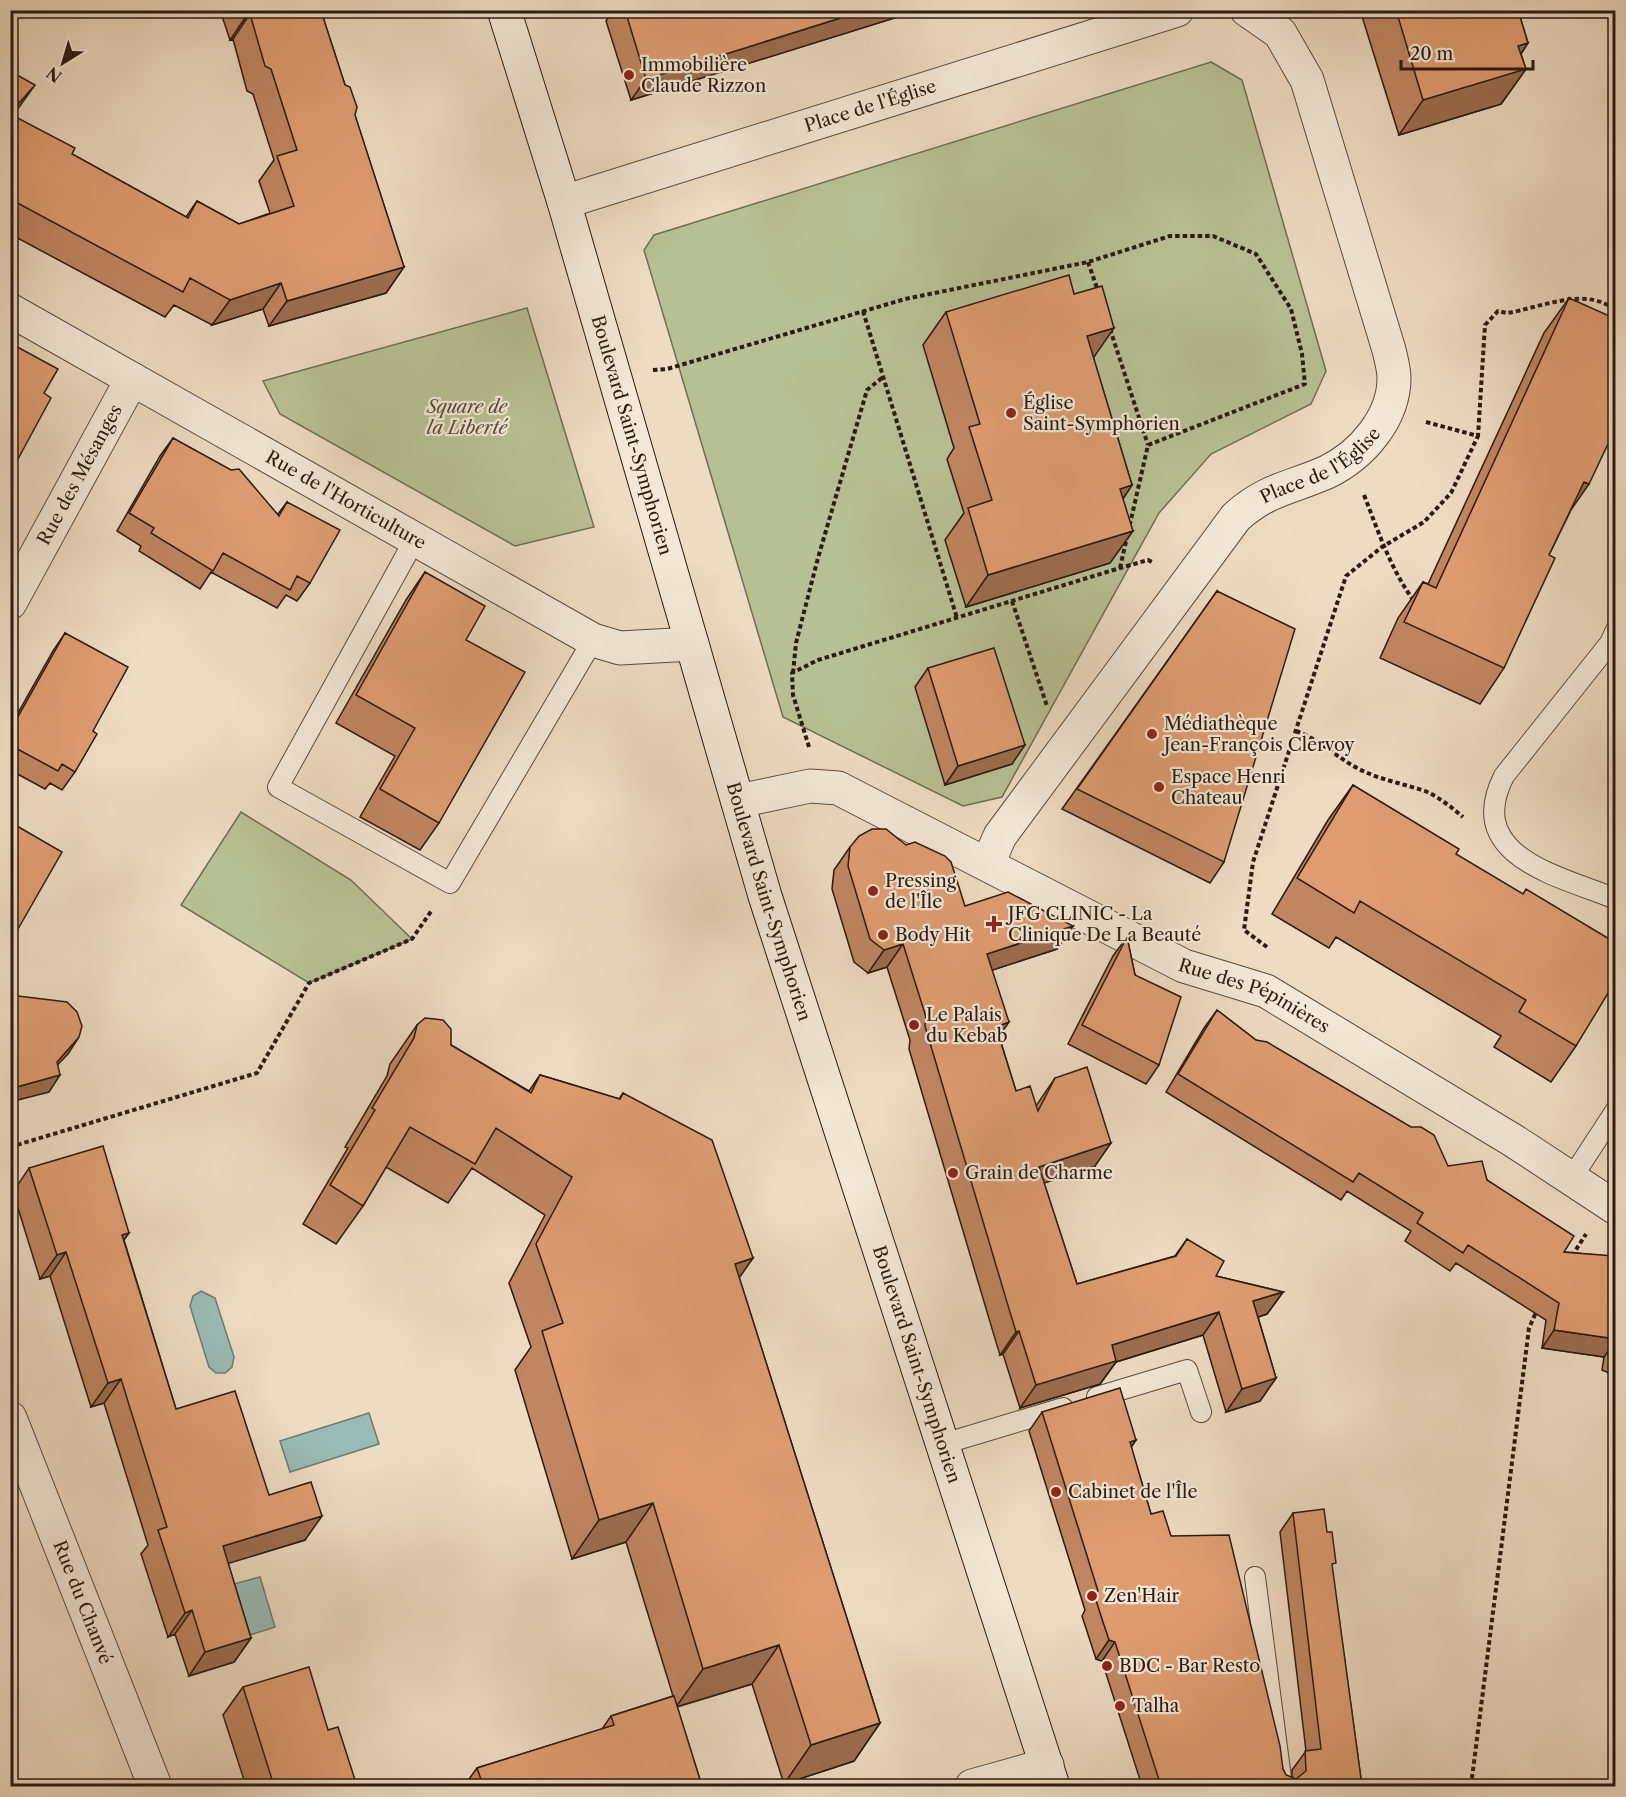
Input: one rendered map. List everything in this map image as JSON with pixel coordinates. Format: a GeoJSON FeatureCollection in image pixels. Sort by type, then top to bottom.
{"type":"FeatureCollection","features":[{"type":"Feature","properties":{"kind":"street","name":"Boulevard Saint-Symphorien"},"geometry":{"type":"LineString","coordinates":[[504,10],[564,202],[765,896],[1050,1776]]}},
{"type":"Feature","properties":{"kind":"street","name":"Place de l'Église"},"geometry":{"type":"LineString","coordinates":[[564,202],[1177,10]]}},
{"type":"Feature","properties":{"kind":"street","name":"Place de l'Église"},"geometry":{"type":"LineString","coordinates":[[988,864],[1000,836],[1236,517],[1254,501],[1327,472],[1350,458],[1371,438],[1386,412],[1394,378],[1389,350],[1307,80],[1280,22],[1247,10]]}},
{"type":"Feature","properties":{"kind":"street","name":"Rue de l'Horticulture"},"geometry":{"type":"LineString","coordinates":[[10,310],[593,640],[620,648],[692,644]]}},
{"type":"Feature","properties":{"kind":"street","name":"Rue des Mésanges"},"geometry":{"type":"LineString","coordinates":[[10,603],[132,380]]}},
{"type":"Feature","properties":{"kind":"street","name":"Rue des Pépinières"},"geometry":{"type":"LineString","coordinates":[[739,801],[810,786],[838,788],[1184,966],[1266,991],[1611,1205]]}},
{"type":"Feature","properties":{"kind":"street","name":"Rue du Chanvé"},"geometry":{"type":"LineString","coordinates":[[10,1418],[155,1786]]}},
{"type":"Feature","properties":{"kind":"street"},"geometry":{"type":"LineString","coordinates":[[972,1786],[1050,1776]]}},
{"type":"Feature","properties":{"kind":"lane"},"geometry":{"type":"LineString","coordinates":[[415,539],[278,787],[450,883],[593,640]]}},
{"type":"Feature","properties":{"kind":"lane"},"geometry":{"type":"LineString","coordinates":[[1616,630],[1610,643],[1504,776],[1494,796],[1495,818],[1501,841],[1521,860],[1616,899]]}},
{"type":"Feature","properties":{"kind":"lane"},"geometry":{"type":"LineString","coordinates":[[1571,1179],[1616,1110]]}},
{"type":"Feature","properties":{"kind":"lane"},"geometry":{"type":"LineString","coordinates":[[944,1444],[1187,1370],[1201,1412]]}},
{"type":"Feature","properties":{"kind":"lane"},"geometry":{"type":"LineString","coordinates":[[1255,1577],[1282,1786]]}},
{"type":"Feature","properties":{"kind":"path"},"geometry":{"type":"LineString","coordinates":[[613,372],[667,369],[905,299],[1088,262],[1170,236],[1213,236],[1256,254],[1291,309],[1302,354],[1305,384],[1148,446]]}},
{"type":"Feature","properties":{"kind":"path"},"geometry":{"type":"LineString","coordinates":[[1088,262],[1099,295]]}},
{"type":"Feature","properties":{"kind":"path"},"geometry":{"type":"LineString","coordinates":[[1274,951],[1244,930],[1253,862],[1346,576],[1382,548],[1424,522],[1451,494],[1478,436],[1485,325],[1498,311],[1506,314],[1582,298],[1596,299],[1616,311]]}},
{"type":"Feature","properties":{"kind":"path"},"geometry":{"type":"LineString","coordinates":[[863,311],[957,618]]}},
{"type":"Feature","properties":{"kind":"path"},"geometry":{"type":"LineString","coordinates":[[1109,327],[1148,446],[1119,568]]}},
{"type":"Feature","properties":{"kind":"path"},"geometry":{"type":"LineString","coordinates":[[810,752],[793,695],[792,673],[796,644],[867,390],[883,377]]}},
{"type":"Feature","properties":{"kind":"path"},"geometry":{"type":"LineString","coordinates":[[1386,412],[1478,436]]}},
{"type":"Feature","properties":{"kind":"path"},"geometry":{"type":"LineString","coordinates":[[1350,458],[1382,548],[1400,582],[1418,607]]}},
{"type":"Feature","properties":{"kind":"path"},"geometry":{"type":"LineString","coordinates":[[792,673],[818,660],[1148,560],[1187,585]]}},
{"type":"Feature","properties":{"kind":"path"},"geometry":{"type":"LineString","coordinates":[[1012,601],[1054,728],[1072,741]]}},
{"type":"Feature","properties":{"kind":"path"},"geometry":{"type":"LineString","coordinates":[[1296,730],[1312,737],[1341,759],[1364,772],[1426,792],[1444,802],[1468,821],[1495,818]]}},
{"type":"Feature","properties":{"kind":"path"},"geometry":{"type":"LineString","coordinates":[[10,1147],[257,1073],[309,983],[412,939],[450,883]]}},
{"type":"Feature","properties":{"kind":"path"},"geometry":{"type":"LineString","coordinates":[[1571,1258],[1611,1205]]}},
{"type":"Feature","properties":{"kind":"path"},"geometry":{"type":"LineString","coordinates":[[1471,1786],[1529,1328],[1540,1305]]}},
{"type":"Feature","properties":{"kind":"green space"},"geometry":{"type":"Polygon","coordinates":[[[1211,62],[1242,80],[1326,371],[1311,404],[1211,454],[1159,513],[1002,797],[963,806],[783,717],[644,250],[654,235],[1211,62]]]}},
{"type":"Feature","properties":{"kind":"green space","name":"Square de la Liberté"},"geometry":{"type":"Polygon","coordinates":[[[527,308],[594,527],[515,546],[280,414],[263,381],[527,308]]]}},
{"type":"Feature","properties":{"kind":"green space"},"geometry":{"type":"Polygon","coordinates":[[[241,812],[351,880],[412,939],[309,983],[181,905],[241,812]]]}},
{"type":"Feature","properties":{"kind":"water"},"geometry":{"type":"Polygon","coordinates":[[[201,1291],[215,1298],[234,1357],[232,1367],[225,1373],[216,1373],[209,1367],[190,1306],[193,1296],[201,1291]]]}},
{"type":"Feature","properties":{"kind":"water"},"geometry":{"type":"Polygon","coordinates":[[[369,1413],[379,1444],[290,1472],[280,1441],[369,1413]]]}},
{"type":"Feature","properties":{"kind":"water"},"geometry":{"type":"Polygon","coordinates":[[[260,1577],[275,1627],[250,1635],[234,1584],[260,1577]]]}},
{"type":"Feature","properties":{"kind":"building"},"geometry":{"type":"Polygon","coordinates":[[[246,10],[322,10],[345,85],[350,87],[357,107],[355,115],[404,267],[287,301],[281,283],[230,300],[190,278],[183,292],[10,199],[10,114],[75,148],[72,154],[188,218],[197,201],[239,224],[294,206],[277,156],[297,150],[271,69],[265,66],[250,14],[247,15],[246,10]]]}},
{"type":"Feature","properties":{"kind":"building"},"geometry":{"type":"Polygon","coordinates":[[[625,10],[866,10],[646,79],[625,10]]]}},
{"type":"Feature","properties":{"kind":"building"},"geometry":{"type":"Polygon","coordinates":[[[1396,10],[1518,10],[1528,43],[1518,46],[1526,69],[1423,100],[1396,10]]]}},
{"type":"Feature","properties":{"kind":"building"},"geometry":{"type":"Polygon","coordinates":[[[10,71],[35,85],[10,113],[10,71]]]}},
{"type":"Feature","properties":{"kind":"building","name":"Église Saint-Symphorien"},"geometry":{"type":"Polygon","coordinates":[[[1069,275],[1074,294],[1102,286],[1114,328],[1087,336],[1132,485],[1120,489],[1133,531],[988,575],[968,508],[992,500],[969,427],[980,424],[946,312],[1069,275]]]}},
{"type":"Feature","properties":{"kind":"building"},"geometry":{"type":"Polygon","coordinates":[[[1569,298],[1616,319],[1616,427],[1589,484],[1584,482],[1549,555],[1555,558],[1504,668],[1404,622],[1423,582],[1436,588],[1569,298]]]}},
{"type":"Feature","properties":{"kind":"building"},"geometry":{"type":"Polygon","coordinates":[[[10,343],[58,369],[44,393],[51,398],[18,459],[10,455],[10,343]]]}},
{"type":"Feature","properties":{"kind":"building"},"geometry":{"type":"Polygon","coordinates":[[[173,438],[231,470],[239,469],[279,516],[287,502],[340,530],[310,583],[297,576],[290,590],[223,553],[213,571],[151,533],[154,528],[129,513],[173,438]]]}},
{"type":"Feature","properties":{"kind":"building"},"geometry":{"type":"Polygon","coordinates":[[[425,572],[485,606],[466,640],[525,672],[439,823],[380,789],[415,728],[356,695],[425,572]]]}},
{"type":"Feature","properties":{"kind":"building"},"geometry":{"type":"Polygon","coordinates":[[[1217,591],[1295,629],[1224,862],[1077,789],[1217,591]]]}},
{"type":"Feature","properties":{"kind":"building"},"geometry":{"type":"Polygon","coordinates":[[[65,633],[128,667],[93,731],[97,734],[75,772],[62,764],[58,771],[10,745],[10,731],[65,633]]]}},
{"type":"Feature","properties":{"kind":"building"},"geometry":{"type":"Polygon","coordinates":[[[994,648],[1025,745],[958,766],[928,668],[994,648]]]}},
{"type":"Feature","properties":{"kind":"building"},"geometry":{"type":"Polygon","coordinates":[[[1353,785],[1459,849],[1456,854],[1523,894],[1526,889],[1616,943],[1616,980],[1576,1046],[1519,1012],[1526,1000],[1360,901],[1354,913],[1297,878],[1353,785]]]}},
{"type":"Feature","properties":{"kind":"building"},"geometry":{"type":"Polygon","coordinates":[[[10,822],[62,852],[10,943],[10,822]]]}},
{"type":"Feature","properties":{"kind":"building"},"geometry":{"type":"Polygon","coordinates":[[[872,829],[886,829],[906,845],[915,842],[945,856],[951,862],[965,906],[1008,892],[1073,926],[987,954],[1009,1022],[996,1027],[1016,1091],[1030,1086],[1038,1111],[1055,1078],[1087,1067],[1111,1143],[1039,1167],[1077,1284],[1176,1256],[1187,1239],[1224,1261],[1216,1276],[1283,1292],[1253,1301],[1276,1378],[1242,1389],[1219,1312],[1112,1345],[1116,1361],[1036,1385],[1019,1331],[1016,1332],[1009,1309],[903,944],[884,950],[870,939],[848,866],[850,847],[859,836],[872,829]]]}},
{"type":"Feature","properties":{"kind":"building"},"geometry":{"type":"Polygon","coordinates":[[[1127,937],[1135,975],[1181,997],[1159,1065],[1082,1025],[1127,937]]]}},
{"type":"Feature","properties":{"kind":"building"},"geometry":{"type":"Polygon","coordinates":[[[10,995],[67,1002],[77,1012],[82,1026],[79,1037],[57,1062],[60,1075],[13,1088],[10,1086],[10,995]]]}},
{"type":"Feature","properties":{"kind":"building"},"geometry":{"type":"Polygon","coordinates":[[[1217,1010],[1256,1040],[1267,1042],[1411,1127],[1421,1127],[1434,1135],[1448,1166],[1482,1161],[1487,1180],[1574,1236],[1564,1252],[1616,1257],[1616,1339],[1554,1330],[1559,1303],[1468,1245],[1463,1253],[1417,1223],[1423,1213],[1359,1173],[1353,1182],[1178,1074],[1217,1010]]]}},
{"type":"Feature","properties":{"kind":"building"},"geometry":{"type":"Polygon","coordinates":[[[425,1018],[443,1020],[451,1029],[451,1045],[531,1093],[540,1075],[620,1099],[623,1093],[712,1140],[753,1258],[735,1264],[880,1723],[811,1745],[779,1645],[703,1669],[653,1503],[599,1520],[542,1331],[563,1323],[536,1244],[572,1177],[496,1128],[475,1164],[410,1127],[363,1206],[330,1185],[375,1110],[372,1108],[414,1038],[417,1025],[425,1018]]]}},
{"type":"Feature","properties":{"kind":"building"},"geometry":{"type":"Polygon","coordinates":[[[103,1146],[129,1233],[122,1235],[176,1409],[235,1391],[269,1495],[311,1482],[322,1516],[223,1546],[251,1638],[205,1652],[192,1610],[185,1613],[158,1530],[167,1527],[121,1379],[108,1383],[66,1252],[57,1255],[29,1168],[103,1146]]]}},
{"type":"Feature","properties":{"kind":"building"},"geometry":{"type":"Polygon","coordinates":[[[1120,1388],[1136,1440],[1130,1442],[1151,1514],[1163,1511],[1171,1536],[1229,1535],[1280,1746],[1283,1769],[1286,1775],[1296,1779],[1306,1771],[1305,1751],[1321,1749],[1293,1513],[1324,1509],[1327,1532],[1332,1532],[1336,1563],[1332,1564],[1362,1786],[1161,1786],[1115,1642],[1109,1640],[1095,1597],[1098,1591],[1042,1412],[1120,1388]]]}},
{"type":"Feature","properties":{"kind":"building"},"geometry":{"type":"Polygon","coordinates":[[[309,1667],[328,1730],[338,1727],[357,1786],[274,1786],[243,1687],[309,1667]]]}},
{"type":"Feature","properties":{"kind":"building"},"geometry":{"type":"Polygon","coordinates":[[[674,1696],[702,1786],[469,1786],[482,1782],[477,1768],[614,1725],[611,1716],[674,1696]]]}},
{"type":"Feature","properties":{"kind":"place","name":"Immobilière Claude Rizzon"},"geometry":{"type":"Point","coordinates":[629,75]}},
{"type":"Feature","properties":{"kind":"place","name":"Église Saint-Symphorien"},"geometry":{"type":"Point","coordinates":[1011,413]}},
{"type":"Feature","properties":{"kind":"place","name":"Médiathèque Jean-François Clervoy"},"geometry":{"type":"Point","coordinates":[1152,734]}},
{"type":"Feature","properties":{"kind":"place","name":"Espace Henri Chateau"},"geometry":{"type":"Point","coordinates":[1159,787]}},
{"type":"Feature","properties":{"kind":"place","name":"Pressing de l'Île"},"geometry":{"type":"Point","coordinates":[873,891]}},
{"type":"Feature","properties":{"kind":"place","name":"JFG CLINIC - La Clinique De La Beauté"},"geometry":{"type":"Point","coordinates":[994,924]}},
{"type":"Feature","properties":{"kind":"place","name":"Body Hit"},"geometry":{"type":"Point","coordinates":[883,935]}},
{"type":"Feature","properties":{"kind":"place","name":"Le Palais du Kebab"},"geometry":{"type":"Point","coordinates":[914,1025]}},
{"type":"Feature","properties":{"kind":"place","name":"Grain de Charme"},"geometry":{"type":"Point","coordinates":[953,1173]}},
{"type":"Feature","properties":{"kind":"place","name":"Cabinet de l'Île"},"geometry":{"type":"Point","coordinates":[1056,1492]}},
{"type":"Feature","properties":{"kind":"place","name":"Zen'Hair"},"geometry":{"type":"Point","coordinates":[1092,1596]}},
{"type":"Feature","properties":{"kind":"place","name":"BDC - Bar Resto"},"geometry":{"type":"Point","coordinates":[1107,1666]}},
{"type":"Feature","properties":{"kind":"place","name":"Talha"},"geometry":{"type":"Point","coordinates":[1120,1706]}}]}
